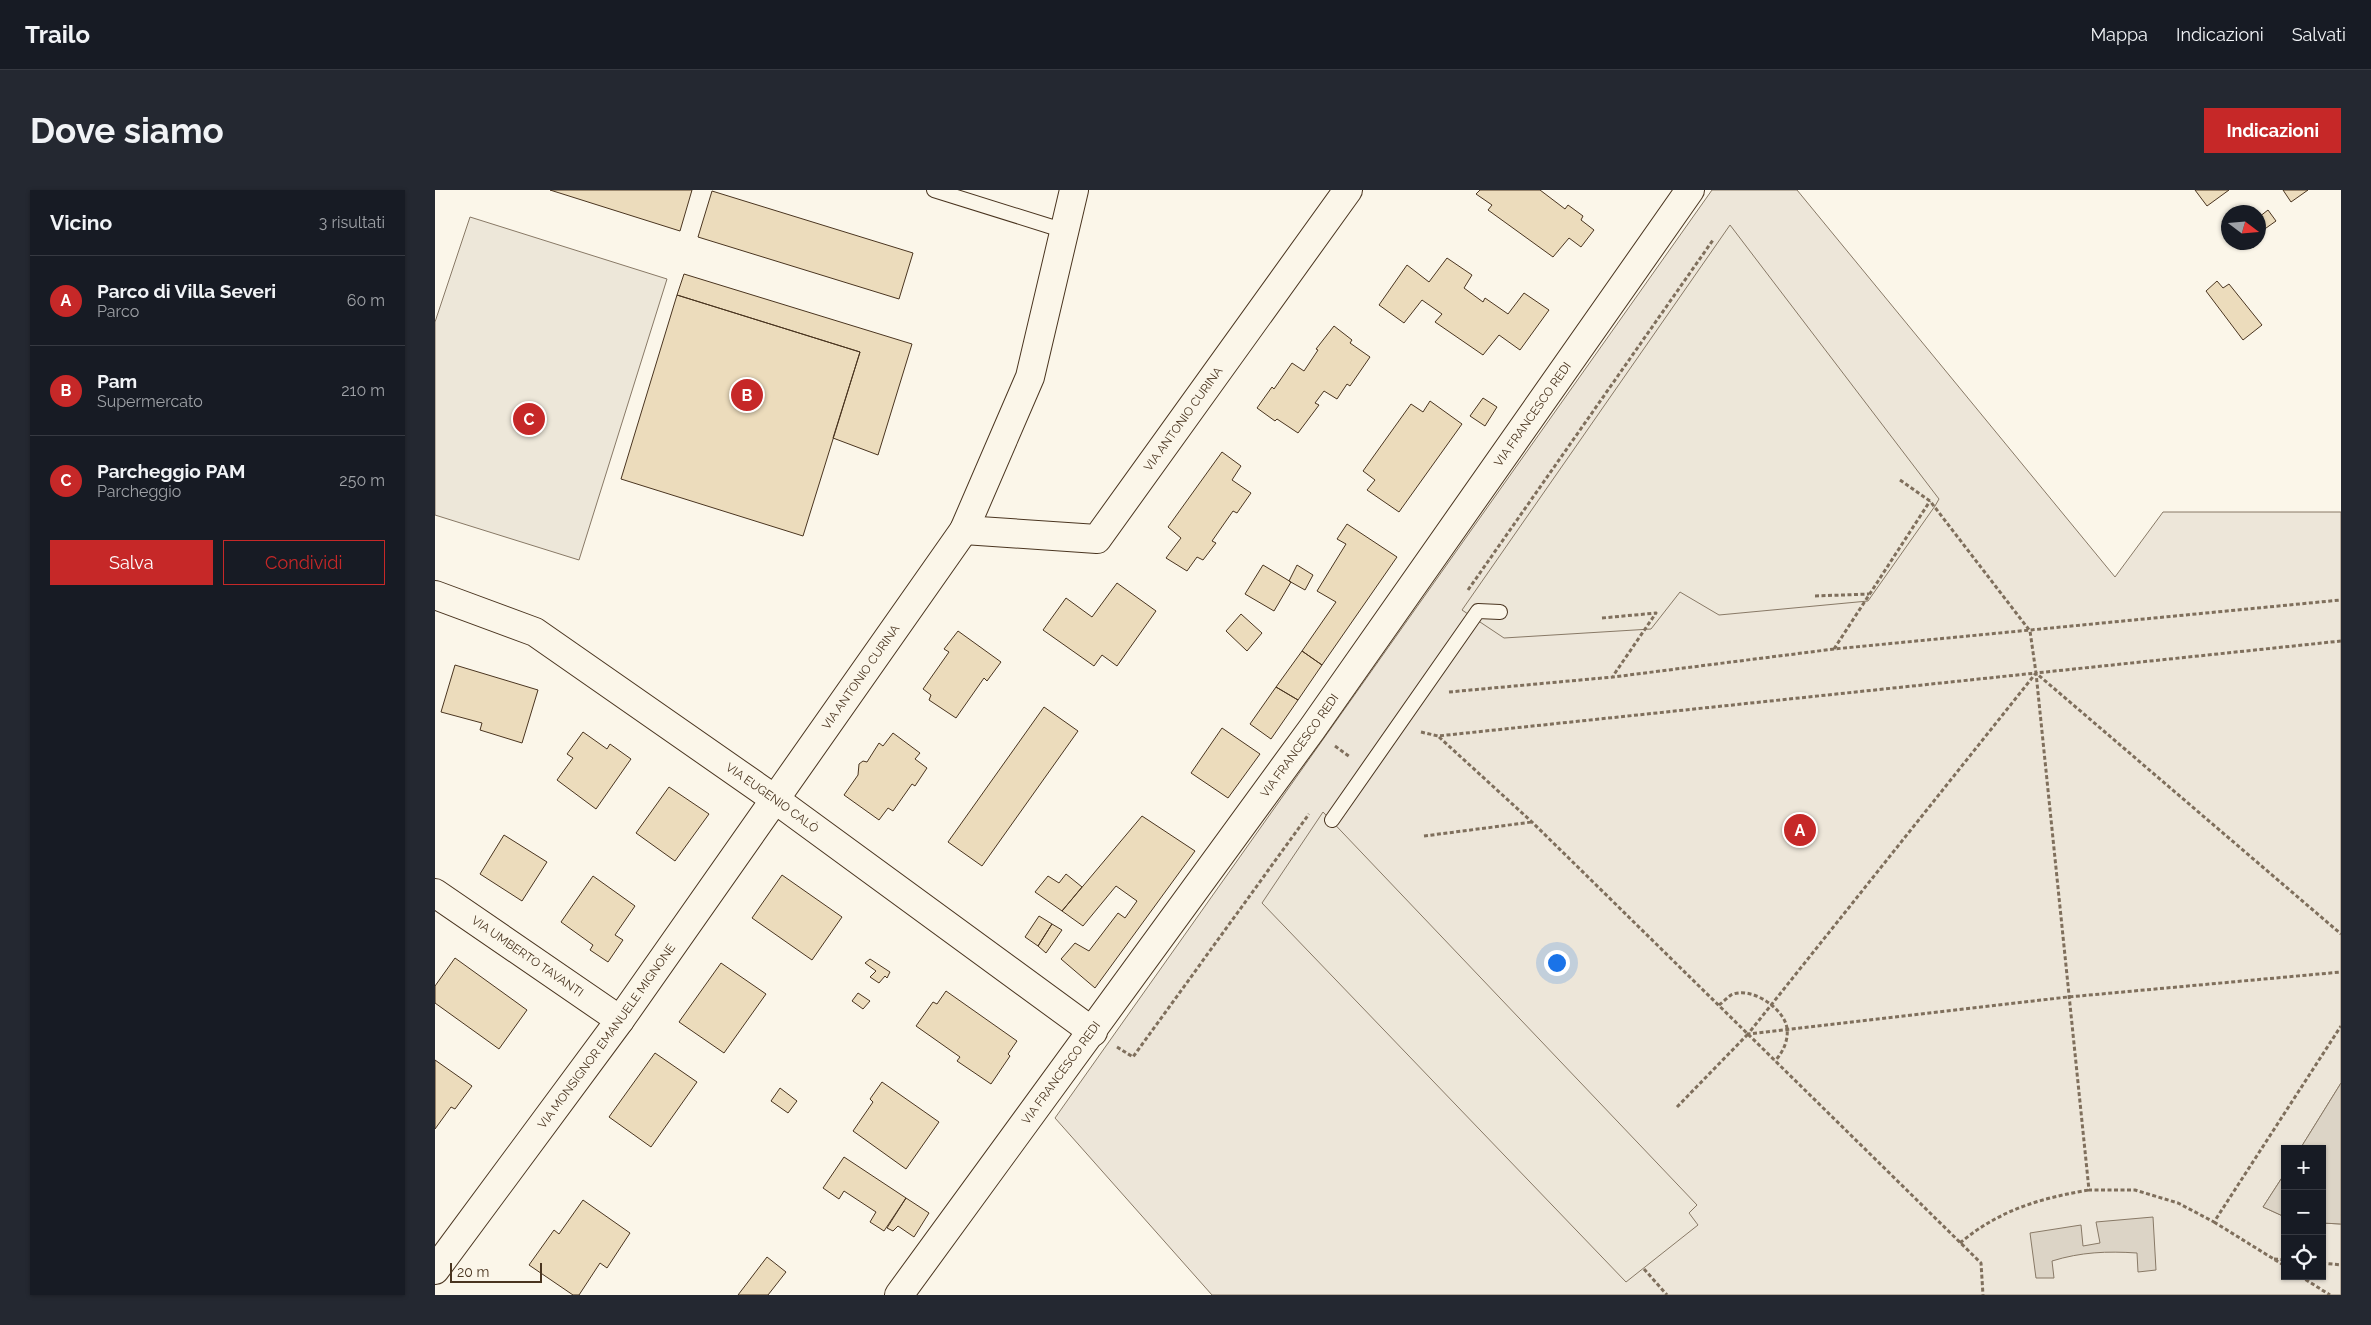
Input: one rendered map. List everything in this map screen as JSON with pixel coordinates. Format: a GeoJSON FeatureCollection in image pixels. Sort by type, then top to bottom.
{"type":"FeatureCollection","features":[{"type":"Feature","properties":{"kind":"street","name":"VIA ANTONIO CURINA"},"geometry":{"type":"LineString","coordinates":[[776,800],[964,530],[1030,378],[1074,190]]}},
{"type":"Feature","properties":{"kind":"street","name":"VIA ANTONIO CURINA"},"geometry":{"type":"LineString","coordinates":[[964,530],[1097,538],[1347,190]]}},
{"type":"Feature","properties":{"kind":"street","name":"VIA FRANCESCO REDI"},"geometry":{"type":"LineString","coordinates":[[899,1295],[1093,1032],[1312,729],[1690,190]]}},
{"type":"Feature","properties":{"kind":"street","name":"VIA EUGENIO CALÒ"},"geometry":{"type":"LineString","coordinates":[[435,595],[535,632],[776,800],[1093,1032]]}},
{"type":"Feature","properties":{"kind":"street","name":"VIA MONSIGNOR EMANUELE MIGNONE"},"geometry":{"type":"LineString","coordinates":[[435,1270],[620,1020],[776,800]]}},
{"type":"Feature","properties":{"kind":"street","name":"VIA UMBERTO TAVANTI"},"geometry":{"type":"LineString","coordinates":[[435,892],[620,1020]]}},
{"type":"Feature","properties":{"kind":"lane"},"geometry":{"type":"LineString","coordinates":[[934,190],[1065,231]]}},
{"type":"Feature","properties":{"kind":"lane"},"geometry":{"type":"LineString","coordinates":[[1332,820],[1398,726],[1418,694],[1478,611],[1500,612]]}},
{"type":"Feature","properties":{"kind":"path"},"geometry":{"type":"LineString","coordinates":[[1463,596],[1713,240]]}},
{"type":"Feature","properties":{"kind":"path"},"geometry":{"type":"LineString","coordinates":[[1900,480],[1930,501],[2030,631],[2036,673],[2089,1190]]}},
{"type":"Feature","properties":{"kind":"path"},"geometry":{"type":"LineString","coordinates":[[1834,649],[1930,501]]}},
{"type":"Feature","properties":{"kind":"path"},"geometry":{"type":"LineString","coordinates":[[1815,596],[1869,594]]}},
{"type":"Feature","properties":{"kind":"path"},"geometry":{"type":"LineString","coordinates":[[1418,694],[1613,677],[1834,649],[2341,600]]}},
{"type":"Feature","properties":{"kind":"path"},"geometry":{"type":"LineString","coordinates":[[1602,618],[1656,613],[1613,677]]}},
{"type":"Feature","properties":{"kind":"path"},"geometry":{"type":"LineString","coordinates":[[1398,726],[1439,736],[2341,641]]}},
{"type":"Feature","properties":{"kind":"path"},"geometry":{"type":"LineString","coordinates":[[2036,673],[2341,934]]}},
{"type":"Feature","properties":{"kind":"path"},"geometry":{"type":"LineString","coordinates":[[1677,1107],[1748,1034],[2036,673]]}},
{"type":"Feature","properties":{"kind":"path"},"geometry":{"type":"LineString","coordinates":[[1312,729],[1350,757]]}},
{"type":"Feature","properties":{"kind":"path"},"geometry":{"type":"LineString","coordinates":[[1439,736],[1532,822],[1981,1263],[1983,1295]]}},
{"type":"Feature","properties":{"kind":"path"},"geometry":{"type":"LineString","coordinates":[[1345,765],[1356,749]]}},
{"type":"Feature","properties":{"kind":"path"},"geometry":{"type":"LineString","coordinates":[[1093,1032],[1133,1057],[1310,812]]}},
{"type":"Feature","properties":{"kind":"path"},"geometry":{"type":"LineString","coordinates":[[1424,836],[1532,822]]}},
{"type":"Feature","properties":{"kind":"path"},"geometry":{"type":"LineString","coordinates":[[1748,1034],[2068,997],[2341,972]]}},
{"type":"Feature","properties":{"kind":"path"},"geometry":{"type":"LineString","coordinates":[[1719,1005],[1732,995],[1745,993],[1771,1005],[1781,1014],[1787,1030],[1785,1044],[1775,1061]]}},
{"type":"Feature","properties":{"kind":"path"},"geometry":{"type":"LineString","coordinates":[[2214,1222],[2341,1026]]}},
{"type":"Feature","properties":{"kind":"path"},"geometry":{"type":"LineString","coordinates":[[1960,1242],[1983,1225],[2025,1204],[2052,1196],[2089,1190],[2135,1190],[2178,1203],[2214,1222],[2281,1264]]}},
{"type":"Feature","properties":{"kind":"path"},"geometry":{"type":"LineString","coordinates":[[2273,1259],[2281,1260]]}},
{"type":"Feature","properties":{"kind":"path"},"geometry":{"type":"LineString","coordinates":[[2326,1263],[2341,1265]]}},
{"type":"Feature","properties":{"kind":"path"},"geometry":{"type":"LineString","coordinates":[[1644,1269],[1667,1295]]}},
{"type":"Feature","properties":{"kind":"path"},"geometry":{"type":"LineString","coordinates":[[2306,1280],[2330,1295]]}},
{"type":"Feature","properties":{"kind":"shaded area"},"geometry":{"type":"Polygon","coordinates":[[[1712,190],[1797,190],[2115,577],[2163,512],[2341,512],[2341,1083],[2302,1145],[2281,1145],[2281,1179],[2263,1207],[2281,1215],[2281,1280],[2326,1280],[2326,1223],[2341,1224],[2341,1295],[1212,1295],[1055,1118],[1712,190]]]}},
{"type":"Feature","properties":{"kind":"shaded area"},"geometry":{"type":"Polygon","coordinates":[[[470,217],[667,279],[579,560],[435,515],[435,322],[470,217]]]}},
{"type":"Feature","properties":{"kind":"shaded area"},"geometry":{"type":"Polygon","coordinates":[[[1730,225],[1939,499],[1868,601],[1719,615],[1680,592],[1651,629],[1504,638],[1462,610],[1730,225]]]}},
{"type":"Feature","properties":{"kind":"shaded area"},"geometry":{"type":"Polygon","coordinates":[[[1323,812],[1697,1205],[1689,1213],[1698,1225],[1626,1282],[1262,903],[1323,812]]]}},
{"type":"Feature","properties":{"kind":"shaded area"},"geometry":{"type":"Polygon","coordinates":[[[2341,1083],[2341,1224],[2326,1223],[2326,1145],[2302,1145],[2341,1083]]]}},
{"type":"Feature","properties":{"kind":"shaded area"},"geometry":{"type":"Polygon","coordinates":[[[2281,1179],[2281,1215],[2263,1207],[2281,1179]]]}},
{"type":"Feature","properties":{"kind":"shaded area"},"geometry":{"type":"Polygon","coordinates":[[[2153,1217],[2156,1270],[2138,1272],[2137,1253],[2094,1253],[2052,1261],[2054,1278],[2036,1278],[2030,1233],[2081,1225],[2083,1246],[2100,1243],[2096,1222],[2153,1217]]]}},
{"type":"Feature","properties":{"kind":"building"},"geometry":{"type":"Polygon","coordinates":[[[550,190],[692,190],[680,231],[550,190]]]}},
{"type":"Feature","properties":{"kind":"building"},"geometry":{"type":"Polygon","coordinates":[[[1480,190],[1540,190],[1565,209],[1568,205],[1583,216],[1581,220],[1594,230],[1581,247],[1569,238],[1553,257],[1488,210],[1492,205],[1476,194],[1480,190]]]}},
{"type":"Feature","properties":{"kind":"building"},"geometry":{"type":"Polygon","coordinates":[[[2195,190],[2229,190],[2207,206],[2195,190]]]}},
{"type":"Feature","properties":{"kind":"building"},"geometry":{"type":"Polygon","coordinates":[[[2283,190],[2308,190],[2291,202],[2283,190]]]}},
{"type":"Feature","properties":{"kind":"building"},"geometry":{"type":"Polygon","coordinates":[[[712,191],[913,253],[899,299],[698,237],[712,191]]]}},
{"type":"Feature","properties":{"kind":"building"},"geometry":{"type":"Polygon","coordinates":[[[2268,210],[2276,221],[2266,228],[2266,212],[2268,210]]]}},
{"type":"Feature","properties":{"kind":"building"},"geometry":{"type":"Polygon","coordinates":[[[1447,258],[1472,275],[1464,288],[1483,302],[1485,298],[1508,314],[1524,293],[1549,310],[1520,350],[1499,335],[1483,355],[1435,322],[1442,314],[1422,300],[1404,323],[1379,305],[1407,265],[1429,282],[1447,258]]]}},
{"type":"Feature","properties":{"kind":"building"},"geometry":{"type":"Polygon","coordinates":[[[684,274],[912,344],[878,455],[833,438],[860,352],[677,295],[684,274]]]}},
{"type":"Feature","properties":{"kind":"building"},"geometry":{"type":"Polygon","coordinates":[[[2217,281],[2223,288],[2229,284],[2262,325],[2243,340],[2206,291],[2217,281]]]}},
{"type":"Feature","properties":{"kind":"building"},"geometry":{"type":"Polygon","coordinates":[[[677,295],[860,352],[803,536],[621,479],[677,295]]]}},
{"type":"Feature","properties":{"kind":"building"},"geometry":{"type":"Polygon","coordinates":[[[1334,326],[1352,340],[1350,343],[1370,357],[1350,386],[1347,384],[1337,399],[1324,391],[1315,403],[1319,405],[1298,433],[1277,419],[1275,421],[1257,408],[1272,387],[1274,389],[1292,363],[1304,371],[1318,350],[1316,349],[1334,326]]]}},
{"type":"Feature","properties":{"kind":"building"},"geometry":{"type":"Polygon","coordinates":[[[1483,398],[1497,407],[1485,426],[1470,416],[1483,398]]]}},
{"type":"Feature","properties":{"kind":"building"},"geometry":{"type":"Polygon","coordinates":[[[1430,401],[1462,424],[1399,512],[1367,490],[1375,480],[1363,471],[1411,404],[1423,412],[1430,401]]]}},
{"type":"Feature","properties":{"kind":"building"},"geometry":{"type":"Polygon","coordinates":[[[1222,452],[1241,466],[1232,480],[1251,493],[1237,513],[1233,511],[1212,541],[1216,543],[1203,560],[1197,557],[1187,571],[1166,558],[1181,538],[1168,527],[1222,452]]]}},
{"type":"Feature","properties":{"kind":"building"},"geometry":{"type":"Polygon","coordinates":[[[1347,524],[1397,557],[1322,665],[1302,651],[1336,602],[1317,591],[1346,544],[1337,539],[1347,524]]]}},
{"type":"Feature","properties":{"kind":"building"},"geometry":{"type":"Polygon","coordinates":[[[1263,565],[1291,582],[1274,611],[1245,594],[1263,565]]]}},
{"type":"Feature","properties":{"kind":"building"},"geometry":{"type":"Polygon","coordinates":[[[1297,565],[1313,575],[1305,590],[1289,581],[1297,565]]]}},
{"type":"Feature","properties":{"kind":"building"},"geometry":{"type":"Polygon","coordinates":[[[1117,583],[1156,611],[1117,666],[1102,655],[1094,666],[1043,630],[1066,598],[1092,617],[1117,583]]]}},
{"type":"Feature","properties":{"kind":"building"},"geometry":{"type":"Polygon","coordinates":[[[1241,614],[1262,633],[1247,651],[1226,631],[1241,614]]]}},
{"type":"Feature","properties":{"kind":"building"},"geometry":{"type":"Polygon","coordinates":[[[958,631],[1001,662],[987,681],[984,678],[956,718],[929,700],[931,695],[923,689],[949,652],[944,649],[958,631]]]}},
{"type":"Feature","properties":{"kind":"building"},"geometry":{"type":"Polygon","coordinates":[[[1302,651],[1322,665],[1298,700],[1276,687],[1302,651]]]}},
{"type":"Feature","properties":{"kind":"building"},"geometry":{"type":"Polygon","coordinates":[[[455,665],[538,690],[522,743],[480,730],[482,723],[441,712],[455,665]]]}},
{"type":"Feature","properties":{"kind":"building"},"geometry":{"type":"Polygon","coordinates":[[[1276,687],[1298,700],[1271,739],[1250,724],[1276,687]]]}},
{"type":"Feature","properties":{"kind":"building"},"geometry":{"type":"Polygon","coordinates":[[[1044,707],[1078,731],[982,866],[948,842],[1044,707]]]}},
{"type":"Feature","properties":{"kind":"building"},"geometry":{"type":"Polygon","coordinates":[[[1222,728],[1260,754],[1228,798],[1191,773],[1222,728]]]}},
{"type":"Feature","properties":{"kind":"building"},"geometry":{"type":"Polygon","coordinates":[[[583,732],[607,749],[610,744],[631,759],[596,809],[557,780],[573,758],[567,754],[583,732]]]}},
{"type":"Feature","properties":{"kind":"building"},"geometry":{"type":"Polygon","coordinates":[[[893,733],[920,753],[915,759],[927,768],[915,786],[912,784],[893,811],[888,808],[879,820],[844,795],[858,775],[859,764],[863,761],[867,762],[879,743],[883,746],[893,733]]]}},
{"type":"Feature","properties":{"kind":"building"},"geometry":{"type":"Polygon","coordinates":[[[669,787],[709,814],[675,861],[636,833],[669,787]]]}},
{"type":"Feature","properties":{"kind":"building"},"geometry":{"type":"Polygon","coordinates":[[[1142,816],[1195,851],[1095,988],[1061,959],[1075,943],[1089,951],[1118,913],[1125,918],[1137,901],[1116,886],[1083,926],[1062,911],[1142,816]]]}},
{"type":"Feature","properties":{"kind":"building"},"geometry":{"type":"Polygon","coordinates":[[[504,835],[547,862],[522,901],[480,874],[504,835]]]}},
{"type":"Feature","properties":{"kind":"building"},"geometry":{"type":"Polygon","coordinates":[[[1066,874],[1082,887],[1062,911],[1035,892],[1048,876],[1059,883],[1066,874]]]}},
{"type":"Feature","properties":{"kind":"building"},"geometry":{"type":"Polygon","coordinates":[[[782,875],[842,917],[812,960],[752,918],[782,875]]]}},
{"type":"Feature","properties":{"kind":"building"},"geometry":{"type":"Polygon","coordinates":[[[593,876],[635,906],[615,935],[623,940],[608,962],[590,950],[593,945],[561,922],[593,876]]]}},
{"type":"Feature","properties":{"kind":"building"},"geometry":{"type":"Polygon","coordinates":[[[1039,916],[1052,924],[1038,946],[1025,937],[1039,916]]]}},
{"type":"Feature","properties":{"kind":"building"},"geometry":{"type":"Polygon","coordinates":[[[1052,924],[1062,930],[1046,953],[1038,946],[1052,924]]]}},
{"type":"Feature","properties":{"kind":"building"},"geometry":{"type":"Polygon","coordinates":[[[455,958],[527,1010],[499,1049],[435,1003],[435,986],[455,958]]]}},
{"type":"Feature","properties":{"kind":"building"},"geometry":{"type":"Polygon","coordinates":[[[870,959],[890,972],[887,978],[885,976],[879,983],[870,977],[876,971],[865,963],[870,959]]]}},
{"type":"Feature","properties":{"kind":"building"},"geometry":{"type":"Polygon","coordinates":[[[721,963],[766,994],[724,1053],[679,1022],[721,963]]]}},
{"type":"Feature","properties":{"kind":"building"},"geometry":{"type":"Polygon","coordinates":[[[946,991],[1017,1041],[1008,1054],[1010,1056],[991,1084],[957,1061],[960,1057],[916,1026],[933,1002],[937,1004],[946,991]]]}},
{"type":"Feature","properties":{"kind":"building"},"geometry":{"type":"Polygon","coordinates":[[[858,993],[870,1001],[863,1009],[852,1001],[858,993]]]}},
{"type":"Feature","properties":{"kind":"building"},"geometry":{"type":"Polygon","coordinates":[[[655,1053],[697,1082],[651,1147],[609,1117],[655,1053]]]}},
{"type":"Feature","properties":{"kind":"building"},"geometry":{"type":"Polygon","coordinates":[[[435,1060],[472,1086],[455,1109],[451,1107],[435,1129],[435,1060]]]}},
{"type":"Feature","properties":{"kind":"building"},"geometry":{"type":"Polygon","coordinates":[[[882,1082],[939,1122],[906,1169],[853,1131],[873,1102],[870,1099],[882,1082]]]}},
{"type":"Feature","properties":{"kind":"building"},"geometry":{"type":"Polygon","coordinates":[[[780,1088],[797,1101],[788,1113],[771,1101],[780,1088]]]}},
{"type":"Feature","properties":{"kind":"building"},"geometry":{"type":"Polygon","coordinates":[[[844,1157],[906,1198],[884,1231],[870,1222],[876,1212],[844,1191],[839,1199],[823,1188],[844,1157]]]}},
{"type":"Feature","properties":{"kind":"building"},"geometry":{"type":"Polygon","coordinates":[[[906,1198],[929,1213],[914,1237],[898,1226],[893,1231],[887,1228],[906,1198]]]}},
{"type":"Feature","properties":{"kind":"building"},"geometry":{"type":"Polygon","coordinates":[[[583,1200],[630,1233],[607,1268],[600,1263],[579,1295],[573,1295],[529,1265],[554,1230],[559,1234],[583,1200]]]}},
{"type":"Feature","properties":{"kind":"building"},"geometry":{"type":"Polygon","coordinates":[[[767,1257],[786,1272],[768,1295],[738,1295],[767,1257]]]}},
{"type":"Feature","properties":{"kind":"place","name":"Pam"},"geometry":{"type":"Point","coordinates":[747,395]}},
{"type":"Feature","properties":{"kind":"place","name":"Parcheggio PAM"},"geometry":{"type":"Point","coordinates":[529,419]}},
{"type":"Feature","properties":{"kind":"place","name":"Parco di Villa Severi"},"geometry":{"type":"Point","coordinates":[1800,830]}}]}
